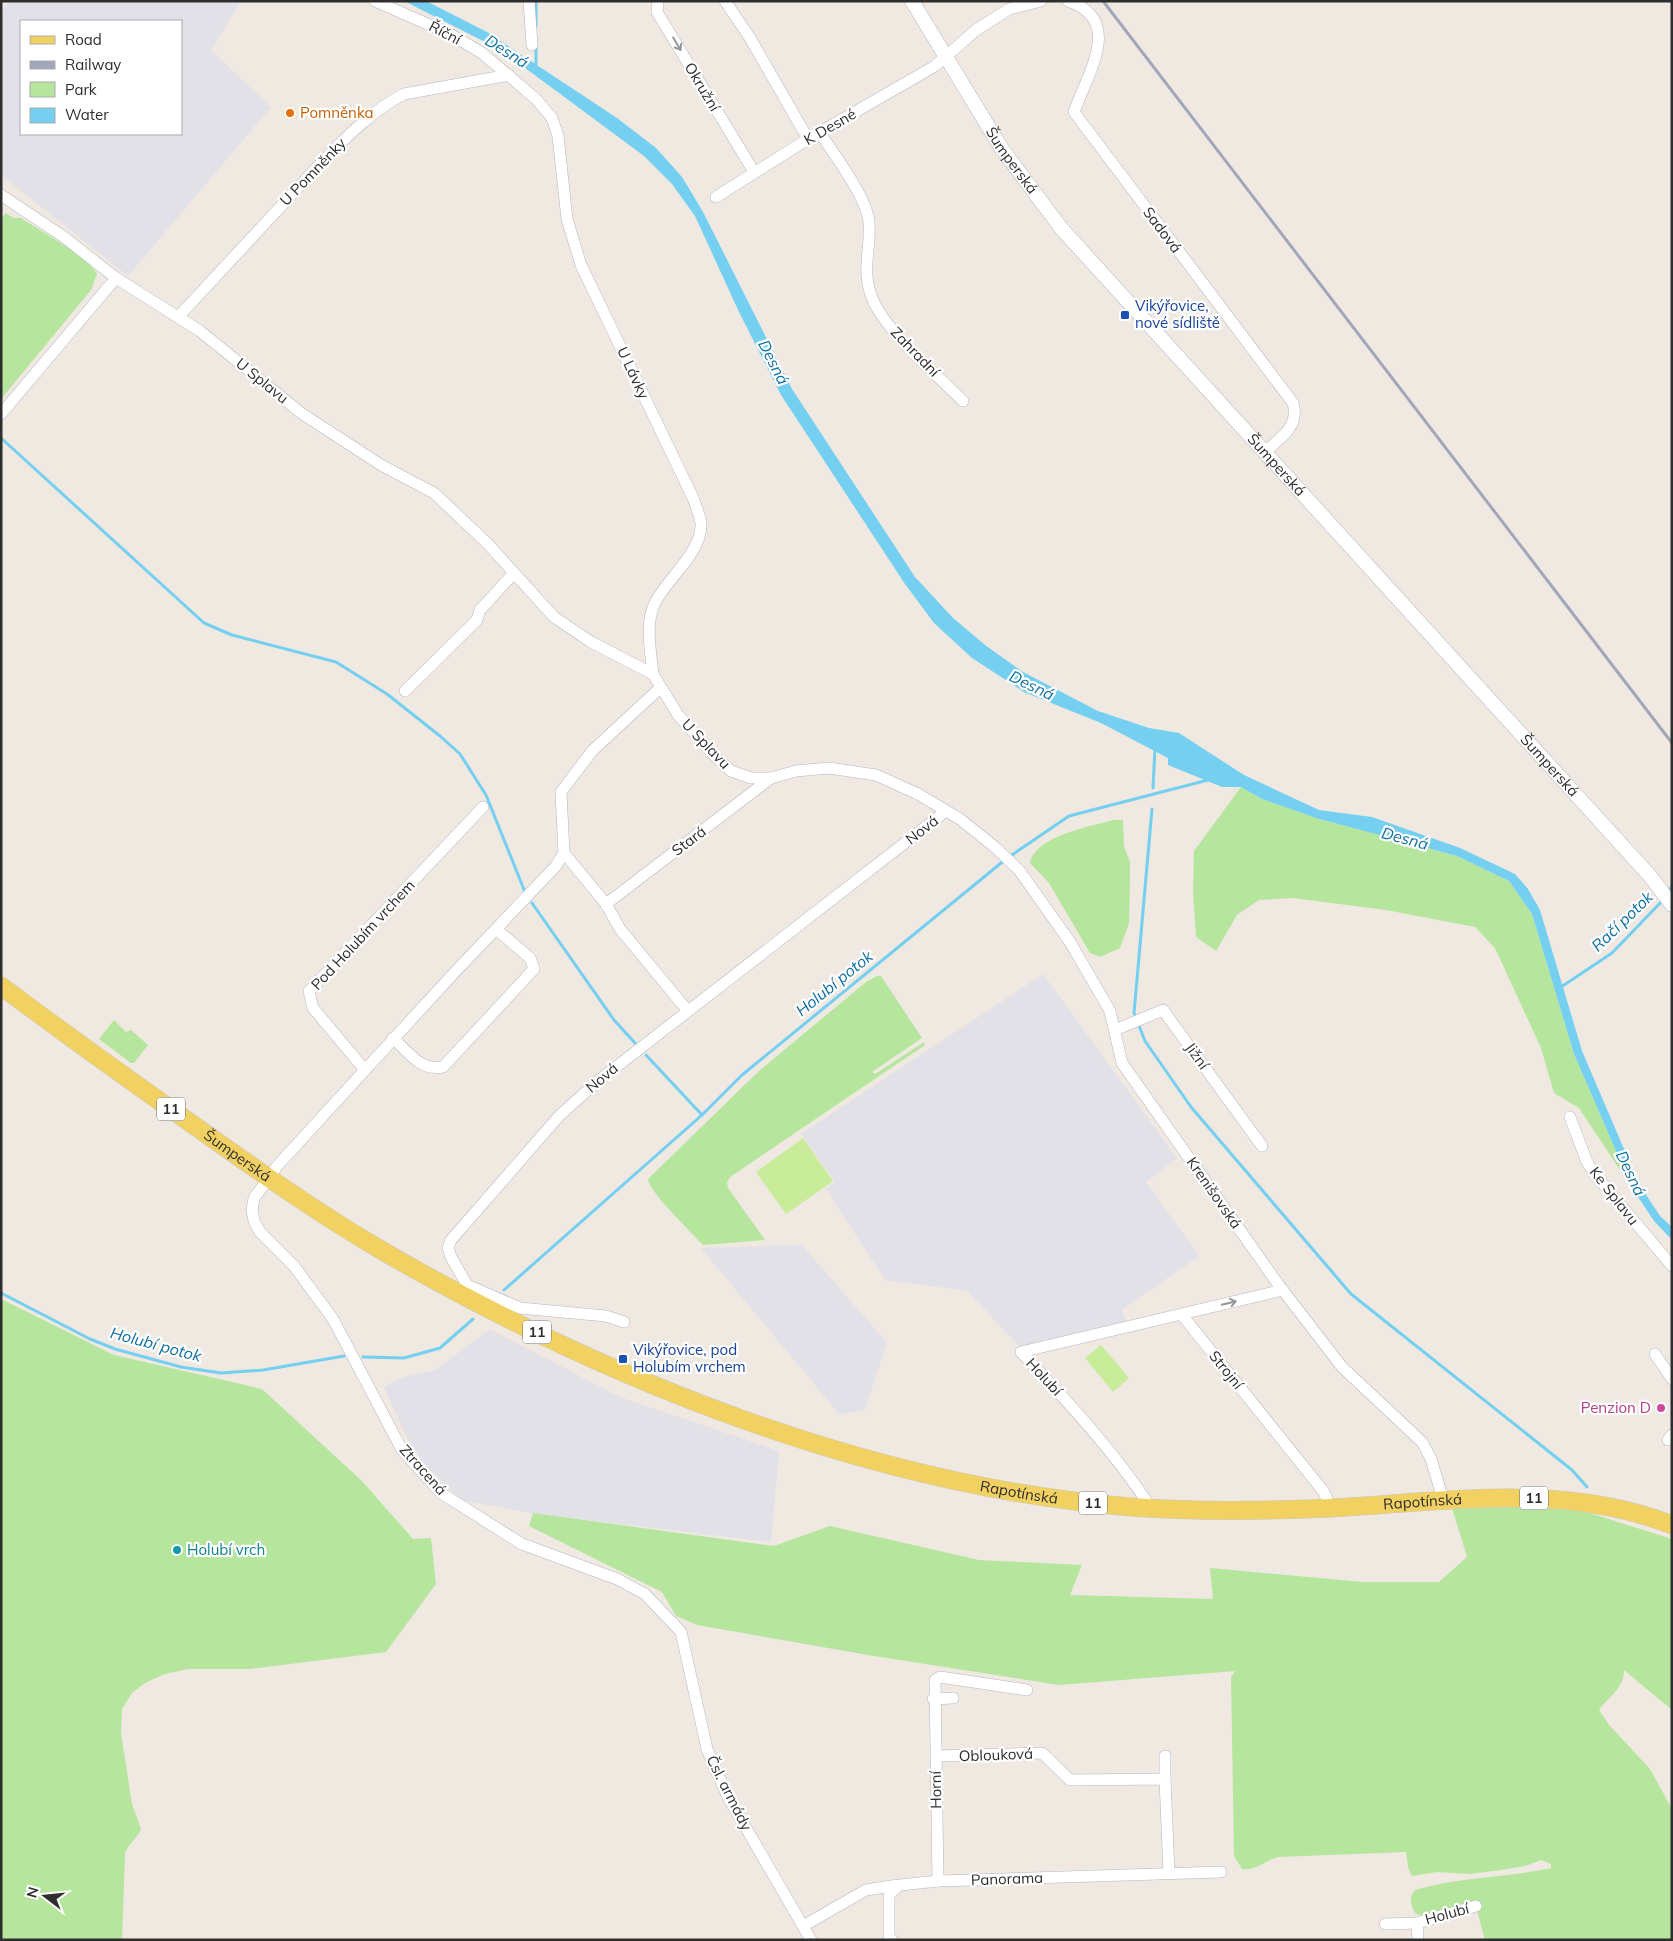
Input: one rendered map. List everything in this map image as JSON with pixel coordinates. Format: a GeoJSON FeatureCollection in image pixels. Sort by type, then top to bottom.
{"type":"FeatureCollection","features":[{"type":"Feature","properties":{"kind":"main road","name":"Šumperská"},"geometry":{"type":"LineString","coordinates":[[1,986],[267,1178],[380,1249],[485,1307]]}},
{"type":"Feature","properties":{"kind":"main road","name":"Rapotínská"},"geometry":{"type":"LineString","coordinates":[[485,1307],[658,1387],[774,1429],[860,1456],[997,1490],[1075,1501],[1151,1508],[1237,1510],[1330,1508],[1443,1500],[1531,1498],[1573,1501],[1624,1510],[1672,1525]]}},
{"type":"Feature","properties":{"kind":"street","name":"Říční"},"geometry":{"type":"LineString","coordinates":[[375,1],[450,34],[482,53],[509,76]]}},
{"type":"Feature","properties":{"kind":"street"},"geometry":{"type":"LineString","coordinates":[[529,1],[532,45]]}},
{"type":"Feature","properties":{"kind":"street","name":"Okružní"},"geometry":{"type":"LineString","coordinates":[[658,1],[657,12],[754,172]]}},
{"type":"Feature","properties":{"kind":"street"},"geometry":{"type":"LineString","coordinates":[[726,1],[750,38],[808,139]]}},
{"type":"Feature","properties":{"kind":"street","name":"Šumperská"},"geometry":{"type":"LineString","coordinates":[[912,1],[1002,149],[1042,205],[1081,251],[1668,899]]}},
{"type":"Feature","properties":{"kind":"street"},"geometry":{"type":"LineString","coordinates":[[945,58],[976,30],[1009,9],[1042,1]]}},
{"type":"Feature","properties":{"kind":"street","name":"Sadová"},"geometry":{"type":"LineString","coordinates":[[1068,1],[1088,10],[1097,23],[1099,37],[1097,53],[1074,112],[1293,403],[1294,414],[1290,428],[1264,452]]}},
{"type":"Feature","properties":{"kind":"street","name":"K Desné"},"geometry":{"type":"LineString","coordinates":[[716,197],[808,139],[945,58]]}},
{"type":"Feature","properties":{"kind":"street","name":"U Pomněnky"},"geometry":{"type":"LineString","coordinates":[[179,316],[328,155],[389,102],[404,94],[509,76]]}},
{"type":"Feature","properties":{"kind":"street","name":"U Lávky"},"geometry":{"type":"LineString","coordinates":[[509,76],[536,99],[552,118],[558,136],[567,219],[581,265],[694,500],[701,526],[697,541],[686,560],[654,605],[650,638],[653,674]]}},
{"type":"Feature","properties":{"kind":"street","name":"Zahradní"},"geometry":{"type":"LineString","coordinates":[[820,133],[865,204],[870,221],[865,270],[872,299],[893,330],[963,401]]}},
{"type":"Feature","properties":{"kind":"street","name":"U Splavu"},"geometry":{"type":"LineString","coordinates":[[1,195],[64,237],[116,278],[179,316],[301,413],[381,466],[434,493],[487,542],[554,617],[591,642],[653,674],[678,715],[731,771],[751,778],[772,778],[796,771],[829,768],[876,775],[918,794],[960,819],[996,848],[1014,866]]}},
{"type":"Feature","properties":{"kind":"street"},"geometry":{"type":"LineString","coordinates":[[1,414],[116,278]]}},
{"type":"Feature","properties":{"kind":"street"},"geometry":{"type":"LineString","coordinates":[[405,691],[476,620],[480,610],[514,573]]}},
{"type":"Feature","properties":{"kind":"street"},"geometry":{"type":"LineString","coordinates":[[267,1178],[393,1038],[555,867],[564,853],[561,792],[592,750],[660,688]]}},
{"type":"Feature","properties":{"kind":"street","name":"Stará"},"geometry":{"type":"LineString","coordinates":[[606,904],[772,778]]}},
{"type":"Feature","properties":{"kind":"street","name":"Pod Holubím vrchem"},"geometry":{"type":"LineString","coordinates":[[365,1070],[312,1008],[309,991],[483,807]]}},
{"type":"Feature","properties":{"kind":"street","name":"Nová"},"geometry":{"type":"LineString","coordinates":[[624,1322],[606,1316],[513,1307],[468,1285],[448,1248],[455,1234],[560,1115],[598,1081],[687,1010],[946,811]]}},
{"type":"Feature","properties":{"kind":"street"},"geometry":{"type":"LineString","coordinates":[[564,853],[606,904],[620,929],[687,1010]]}},
{"type":"Feature","properties":{"kind":"street","name":"Krenišovská"},"geometry":{"type":"LineString","coordinates":[[1014,866],[1070,942],[1110,1011],[1122,1063],[1283,1290],[1342,1367],[1422,1442],[1432,1459],[1443,1500]]}},
{"type":"Feature","properties":{"kind":"street"},"geometry":{"type":"LineString","coordinates":[[393,1038],[422,1066],[434,1069],[443,1067],[534,969],[530,958],[496,929]]}},
{"type":"Feature","properties":{"kind":"street","name":"Jižní"},"geometry":{"type":"LineString","coordinates":[[1114,1030],[1163,1010],[1262,1146]]}},
{"type":"Feature","properties":{"kind":"street","name":"Ke Splavu"},"geometry":{"type":"LineString","coordinates":[[1570,1117],[1587,1162],[1597,1177],[1672,1266]]}},
{"type":"Feature","properties":{"kind":"street","name":"Ztracená"},"geometry":{"type":"LineString","coordinates":[[267,1178],[252,1203],[253,1217],[258,1229],[309,1285],[333,1319],[402,1450],[440,1493],[522,1544],[617,1580],[645,1594],[681,1632]]}},
{"type":"Feature","properties":{"kind":"street"},"geometry":{"type":"LineString","coordinates":[[1182,1315],[1283,1290]]}},
{"type":"Feature","properties":{"kind":"street","name":"Holubí"},"geometry":{"type":"LineString","coordinates":[[1151,1508],[1130,1477],[1059,1392],[1021,1352],[1182,1315]]}},
{"type":"Feature","properties":{"kind":"street","name":"Strojní"},"geometry":{"type":"LineString","coordinates":[[1182,1315],[1324,1492],[1330,1508]]}},
{"type":"Feature","properties":{"kind":"street"},"geometry":{"type":"LineString","coordinates":[[1655,1354],[1672,1379]]}},
{"type":"Feature","properties":{"kind":"street","name":"Čsl. armády"},"geometry":{"type":"LineString","coordinates":[[681,1632],[707,1749],[728,1797],[811,1940]]}},
{"type":"Feature","properties":{"kind":"street","name":"Horní"},"geometry":{"type":"LineString","coordinates":[[938,1881],[934,1680],[940,1678],[1027,1690]]}},
{"type":"Feature","properties":{"kind":"street"},"geometry":{"type":"LineString","coordinates":[[933,1699],[953,1698]]}},
{"type":"Feature","properties":{"kind":"street","name":"Oblouková"},"geometry":{"type":"LineString","coordinates":[[936,1756],[1042,1753],[1070,1780],[1165,1778]]}},
{"type":"Feature","properties":{"kind":"street"},"geometry":{"type":"LineString","coordinates":[[1165,1756],[1169,1874]]}},
{"type":"Feature","properties":{"kind":"street","name":"Panorama"},"geometry":{"type":"LineString","coordinates":[[802,1926],[866,1890],[938,1881],[1221,1872]]}},
{"type":"Feature","properties":{"kind":"street"},"geometry":{"type":"LineString","coordinates":[[892,1940],[889,1936],[889,1895],[898,1886]]}},
{"type":"Feature","properties":{"kind":"street","name":"Holubí"},"geometry":{"type":"LineString","coordinates":[[1385,1924],[1417,1923],[1476,1906]]}},
{"type":"Feature","properties":{"kind":"street"},"geometry":{"type":"LineString","coordinates":[[1417,1923],[1418,1940]]}},
{"type":"Feature","properties":{"kind":"shaded area"},"geometry":{"type":"Polygon","coordinates":[[[11,1],[241,1],[211,50],[271,107],[128,276],[1,175],[1,12],[11,1]]]}},
{"type":"Feature","properties":{"kind":"shaded area"},"geometry":{"type":"Polygon","coordinates":[[[1043,974],[1177,1158],[1146,1182],[1199,1256],[1122,1310],[1127,1324],[1023,1350],[967,1291],[885,1280],[826,1189],[835,1182],[801,1134],[1043,974]]]}},
{"type":"Feature","properties":{"kind":"shaded area"},"geometry":{"type":"Polygon","coordinates":[[[802,1245],[887,1343],[865,1409],[840,1415],[701,1248],[802,1245]]]}},
{"type":"Feature","properties":{"kind":"shaded area"},"geometry":{"type":"Polygon","coordinates":[[[490,1329],[620,1397],[779,1451],[771,1542],[537,1514],[461,1500],[422,1462],[403,1430],[384,1387],[404,1377],[435,1370],[490,1329]]]}},
{"type":"Feature","properties":{"kind":"green space"},"geometry":{"type":"Polygon","coordinates":[[[6,213],[13,218],[21,218],[62,244],[84,260],[97,274],[91,290],[1,399],[1,219],[6,213]]]}},
{"type":"Feature","properties":{"kind":"green space"},"geometry":{"type":"Polygon","coordinates":[[[1241,787],[1262,799],[1316,818],[1457,856],[1509,881],[1532,914],[1574,1054],[1632,1188],[1579,1108],[1554,1093],[1541,1048],[1495,948],[1475,927],[1386,910],[1293,898],[1259,900],[1237,915],[1216,951],[1196,937],[1193,892],[1194,851],[1241,787]]]}},
{"type":"Feature","properties":{"kind":"green space"},"geometry":{"type":"Polygon","coordinates":[[[1114,820],[1123,820],[1124,846],[1130,862],[1129,923],[1120,948],[1100,957],[1090,953],[1049,883],[1030,863],[1034,854],[1053,839],[1079,829],[1114,820]]]}},
{"type":"Feature","properties":{"kind":"green space"},"geometry":{"type":"Polygon","coordinates":[[[881,976],[922,1038],[872,1072],[875,1074],[924,1042],[925,1045],[730,1177],[727,1183],[728,1188],[765,1240],[703,1245],[655,1193],[648,1179],[759,1071],[866,982],[881,976]]]}},
{"type":"Feature","properties":{"kind":"green space"},"geometry":{"type":"Polygon","coordinates":[[[114,1020],[126,1032],[131,1030],[148,1045],[134,1063],[131,1063],[99,1039],[114,1020]]]}},
{"type":"Feature","properties":{"kind":"green space"},"geometry":{"type":"Polygon","coordinates":[[[803,1138],[833,1181],[786,1214],[756,1172],[803,1138]]]}},
{"type":"Feature","properties":{"kind":"green space"},"geometry":{"type":"Polygon","coordinates":[[[1,1299],[114,1355],[262,1389],[362,1481],[413,1539],[431,1538],[436,1584],[386,1652],[249,1669],[188,1669],[165,1674],[145,1683],[132,1693],[122,1709],[121,1733],[132,1804],[141,1829],[125,1853],[122,1940],[1,1940],[1,1299]]]}},
{"type":"Feature","properties":{"kind":"green space"},"geometry":{"type":"Polygon","coordinates":[[[1101,1345],[1129,1378],[1113,1392],[1085,1358],[1101,1345]]]}},
{"type":"Feature","properties":{"kind":"green space"},"geometry":{"type":"Polygon","coordinates":[[[1561,1504],[1672,1539],[1672,1710],[1624,1670],[1618,1688],[1599,1710],[1610,1726],[1650,1769],[1672,1809],[1672,1940],[1485,1940],[1475,1903],[1420,1915],[1416,1914],[1413,1908],[1411,1899],[1415,1890],[1448,1882],[1551,1868],[1551,1864],[1541,1860],[1525,1866],[1494,1871],[1469,1874],[1437,1872],[1412,1876],[1408,1867],[1406,1852],[1278,1857],[1256,1867],[1242,1869],[1234,1856],[1231,1677],[1235,1671],[1059,1685],[874,1656],[697,1625],[676,1616],[662,1592],[529,1526],[533,1513],[774,1546],[830,1526],[979,1560],[1082,1565],[1070,1595],[1213,1599],[1210,1568],[1363,1582],[1439,1582],[1467,1557],[1452,1508],[1561,1504]]]}},
{"type":"Feature","properties":{"kind":"water","name":"Desná"},"geometry":{"type":"Polygon","coordinates":[[[404,1],[426,1],[487,32],[617,118],[656,148],[682,177],[702,210],[792,389],[915,577],[953,618],[985,645],[1023,672],[1098,711],[1149,728],[1179,733],[1244,775],[1319,810],[1372,817],[1460,848],[1515,874],[1528,889],[1540,910],[1582,1051],[1639,1184],[1660,1216],[1672,1227],[1672,1240],[1654,1221],[1632,1188],[1574,1054],[1532,914],[1509,881],[1457,856],[1316,818],[1262,799],[1241,787],[1222,787],[1168,765],[1168,758],[1101,723],[1024,692],[972,658],[934,623],[905,584],[781,395],[739,312],[695,216],[672,184],[644,156],[501,50],[404,1]]]}},
{"type":"Feature","properties":{"kind":"waterway"},"geometry":{"type":"LineString","coordinates":[[536,1],[536,26]]}},
{"type":"Feature","properties":{"kind":"waterway","name":"Desná"},"geometry":{"type":"LineString","coordinates":[[536,47],[536,68]]}},
{"type":"Feature","properties":{"kind":"waterway"},"geometry":{"type":"LineString","coordinates":[[1,438],[204,623],[232,635],[336,662],[387,694],[440,736],[460,754],[486,795],[525,892]]}},
{"type":"Feature","properties":{"kind":"waterway"},"geometry":{"type":"LineString","coordinates":[[1153,788],[1155,748]]}},
{"type":"Feature","properties":{"kind":"waterway","name":"Holubí potok"},"geometry":{"type":"LineString","coordinates":[[504,1290],[702,1115],[742,1075],[1006,859],[1069,816],[1208,780]]}},
{"type":"Feature","properties":{"kind":"waterway"},"geometry":{"type":"LineString","coordinates":[[1152,809],[1134,1013],[1145,1041],[1191,1107],[1351,1294],[1572,1470],[1587,1487]]}},
{"type":"Feature","properties":{"kind":"waterway","name":"Račí potok"},"geometry":{"type":"LineString","coordinates":[[1668,894],[1672,886]]}},
{"type":"Feature","properties":{"kind":"waterway","name":"Račí potok"},"geometry":{"type":"LineString","coordinates":[[1561,987],[1612,953],[1664,899]]}},
{"type":"Feature","properties":{"kind":"waterway"},"geometry":{"type":"LineString","coordinates":[[532,903],[614,1020],[635,1043]]}},
{"type":"Feature","properties":{"kind":"waterway"},"geometry":{"type":"LineString","coordinates":[[646,1055],[702,1115]]}},
{"type":"Feature","properties":{"kind":"waterway","name":"Holubí potok"},"geometry":{"type":"LineString","coordinates":[[1,1293],[90,1339],[115,1349],[181,1367],[221,1373],[263,1370],[344,1356]]}},
{"type":"Feature","properties":{"kind":"waterway","name":"Holubí potok"},"geometry":{"type":"LineString","coordinates":[[363,1357],[404,1358],[440,1348],[473,1319]]}},
{"type":"Feature","properties":{"kind":"railway"},"geometry":{"type":"LineString","coordinates":[[1103,1],[1672,743]]}},
{"type":"Feature","properties":{"kind":"place","name":"Pomněnka"},"geometry":{"type":"Point","coordinates":[290,113]}},
{"type":"Feature","properties":{"kind":"place","name":"Vikýřovice, nové sídliště"},"geometry":{"type":"Point","coordinates":[1125,315]}},
{"type":"Feature","properties":{"kind":"place","name":"Vikýřovice, pod Holubím vrchem"},"geometry":{"type":"Point","coordinates":[623,1359]}},
{"type":"Feature","properties":{"kind":"place","name":"Penzion D"},"geometry":{"type":"Point","coordinates":[1661,1408]}},
{"type":"Feature","properties":{"kind":"place","name":"Holubí vrch"},"geometry":{"type":"Point","coordinates":[177,1550]}}]}
